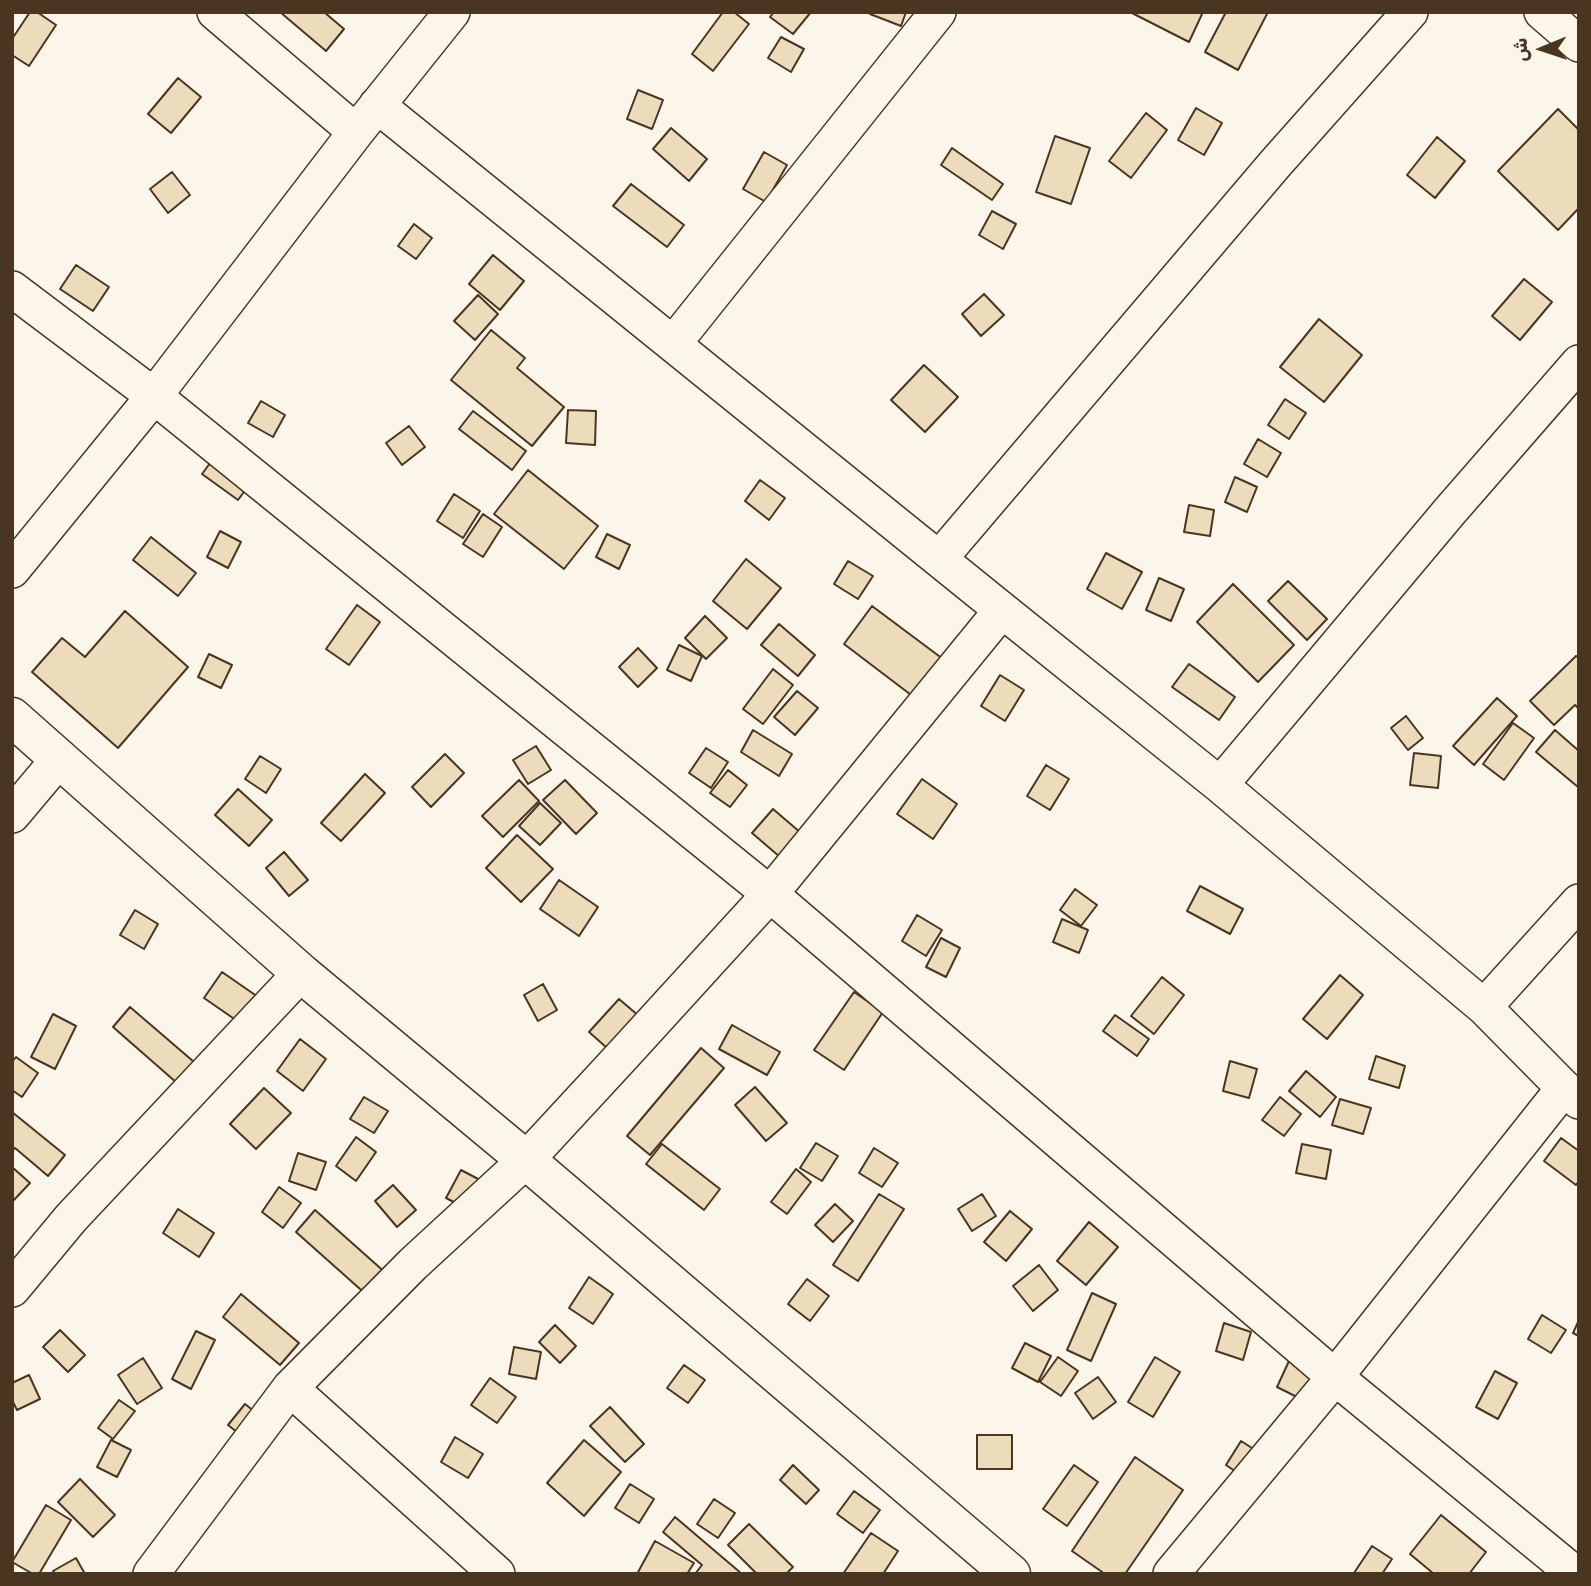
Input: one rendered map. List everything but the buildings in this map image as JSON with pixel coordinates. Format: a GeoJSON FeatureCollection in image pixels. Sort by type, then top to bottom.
{"type":"FeatureCollection","features":[{"type":"Feature","properties":{"kind":"street"},"geometry":{"type":"LineString","coordinates":[[215,12],[356,132]]}},
{"type":"Feature","properties":{"kind":"street"},"geometry":{"type":"LineString","coordinates":[[12,570],[154,396],[356,132],[452,12]]}},
{"type":"Feature","properties":{"kind":"street"},"geometry":{"type":"LineString","coordinates":[[673,344],[938,12]]}},
{"type":"Feature","properties":{"kind":"street"},"geometry":{"type":"LineString","coordinates":[[939,559],[1266,174],[1410,12]]}},
{"type":"Feature","properties":{"kind":"street"},"geometry":{"type":"LineString","coordinates":[[1542,12],[1579,44]]}},
{"type":"Feature","properties":{"kind":"street"},"geometry":{"type":"LineString","coordinates":[[377,105],[1220,785],[1484,1007],[1571,1094],[1171,1574]]}},
{"type":"Feature","properties":{"kind":"street"},"geometry":{"type":"LineString","coordinates":[[12,289],[154,396],[770,894],[1335,1377],[1575,1574]]}},
{"type":"Feature","properties":{"kind":"street"},"geometry":{"type":"LineString","coordinates":[[1220,785],[1450,511],[1579,363]]}},
{"type":"Feature","properties":{"kind":"street"},"geometry":{"type":"LineString","coordinates":[[151,1574],[290,1388],[413,1264],[526,1160],[770,894],[1002,610]]}},
{"type":"Feature","properties":{"kind":"street"},"geometry":{"type":"LineString","coordinates":[[12,717],[301,973],[526,1160],[1011,1574]]}},
{"type":"Feature","properties":{"kind":"street"},"geometry":{"type":"LineString","coordinates":[[12,815],[60,758]]}},
{"type":"Feature","properties":{"kind":"street"},"geometry":{"type":"LineString","coordinates":[[1484,1007],[1579,902]]}},
{"type":"Feature","properties":{"kind":"street"},"geometry":{"type":"LineString","coordinates":[[12,1289],[71,1217],[301,973]]}},
{"type":"Feature","properties":{"kind":"street"},"geometry":{"type":"LineString","coordinates":[[290,1388],[497,1574]]}}]}
